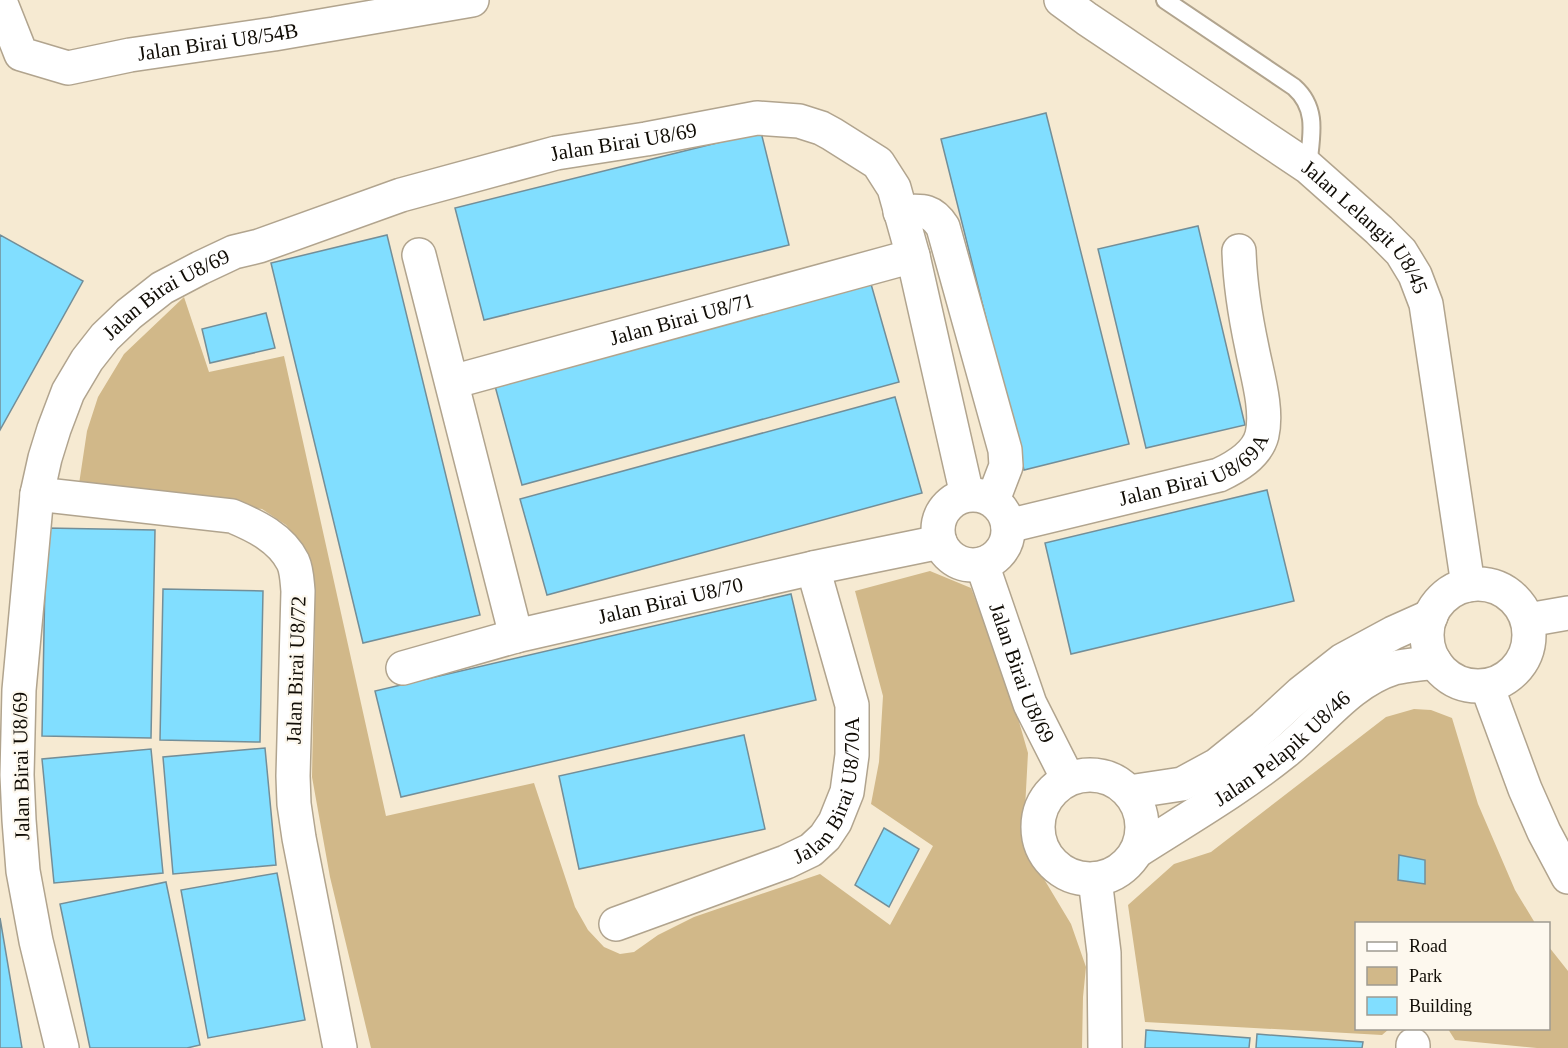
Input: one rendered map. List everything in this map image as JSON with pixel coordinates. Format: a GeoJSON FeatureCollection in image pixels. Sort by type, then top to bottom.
{"type":"FeatureCollection","features":[{"type":"Feature","properties":{"kind":"street","name":"Jalan Birai U8/54B"},"geometry":{"type":"LineString","coordinates":[[0,1],[21,54],[68,68],[130,55],[274,34],[472,0]]}},
{"type":"Feature","properties":{"kind":"street","name":"Jalan Lelangit U8/45"},"geometry":{"type":"LineString","coordinates":[[1061,0],[1308,167],[1401,252],[1415,275],[1426,304],[1468,585]]}},
{"type":"Feature","properties":{"kind":"street","name":"Jalan Birai U8/69"},"geometry":{"type":"LineString","coordinates":[[62,1048],[36,941],[23,871],[19,819],[19,690],[37,494],[54,429],[68,392],[87,360],[105,337],[162,288],[234,252],[259,246],[401,195],[556,153],[646,140],[757,118],[809,123],[832,134],[878,164],[894,188],[989,507]]}},
{"type":"Feature","properties":{"kind":"street"},"geometry":{"type":"LineString","coordinates":[[900,212],[932,213],[943,227],[1005,450],[1006,466],[989,507]]}},
{"type":"Feature","properties":{"kind":"street","name":"Jalan Birai U8/69A"},"geometry":{"type":"LineString","coordinates":[[989,507],[1219,475],[1248,458],[1256,449],[1262,436],[1263,402],[1242,294],[1239,251]]}},
{"type":"Feature","properties":{"kind":"street"},"geometry":{"type":"LineString","coordinates":[[419,255],[516,636]]}},
{"type":"Feature","properties":{"kind":"street","name":"Jalan Birai U8/71"},"geometry":{"type":"LineString","coordinates":[[452,382],[913,256]]}},
{"type":"Feature","properties":{"kind":"street","name":"Jalan Birai U8/72"},"geometry":{"type":"LineString","coordinates":[[37,494],[232,516],[247,522],[273,538],[285,550],[293,563],[298,591],[294,804],[340,1048]]}},
{"type":"Feature","properties":{"kind":"street"},"geometry":{"type":"LineString","coordinates":[[954,500],[989,507],[1007,539],[1002,550],[994,559],[974,566],[956,561],[949,556],[940,542],[938,528],[940,515],[954,500]]}},
{"type":"Feature","properties":{"kind":"street","name":"Jalan Birai U8/70"},"geometry":{"type":"LineString","coordinates":[[403,668],[516,636],[813,568],[940,542]]}},
{"type":"Feature","properties":{"kind":"street","name":"Jalan Birai U8/69"},"geometry":{"type":"LineString","coordinates":[[982,564],[1030,704],[1068,779]]}},
{"type":"Feature","properties":{"kind":"street","name":"Jalan Birai U8/70A"},"geometry":{"type":"LineString","coordinates":[[616,924],[786,862],[811,850],[836,822],[847,792],[852,755],[852,705],[813,568]]}},
{"type":"Feature","properties":{"kind":"street"},"geometry":{"type":"LineString","coordinates":[[1483,584],[1498,588],[1511,596],[1521,607],[1528,620],[1530,635],[1528,650],[1513,674],[1500,682],[1486,686],[1471,686],[1457,682],[1444,674],[1435,663],[1428,646],[1427,627],[1431,616],[1446,595],[1456,589],[1483,584]]}},
{"type":"Feature","properties":{"kind":"street"},"geometry":{"type":"LineString","coordinates":[[1528,620],[1568,612]]}},
{"type":"Feature","properties":{"kind":"street","name":"Jalan Pelapik U8/46"},"geometry":{"type":"LineString","coordinates":[[1129,792],[1182,784],[1217,765],[1343,660],[1431,616]]}},
{"type":"Feature","properties":{"kind":"street","name":"Jalan Pelapik U8/46"},"geometry":{"type":"LineString","coordinates":[[1137,851],[1244,782],[1278,757],[1366,681],[1395,668],[1435,663]]}},
{"type":"Feature","properties":{"kind":"street"},"geometry":{"type":"LineString","coordinates":[[1486,686],[1539,821],[1568,877]]}},
{"type":"Feature","properties":{"kind":"street"},"geometry":{"type":"LineString","coordinates":[[1081,775],[1106,777],[1118,783],[1136,801],[1142,820],[1141,839],[1137,851],[1120,870],[1108,876],[1095,879],[1073,877],[1053,865],[1040,846],[1037,824],[1043,802],[1058,785],[1068,779],[1081,775]]}},
{"type":"Feature","properties":{"kind":"street"},"geometry":{"type":"LineString","coordinates":[[1095,879],[1104,953],[1105,1048]]}},
{"type":"Feature","properties":{"kind":"lane"},"geometry":{"type":"LineString","coordinates":[[1165,0],[1302,94],[1311,113],[1308,167]]}},
{"type":"Feature","properties":{"kind":"green space"},"geometry":{"type":"Polygon","coordinates":[[[184,297],[209,372],[284,356],[386,816],[534,783],[575,907],[588,930],[604,947],[620,954],[634,952],[658,935],[694,917],[820,874],[890,925],[933,846],[871,804],[879,762],[883,696],[855,591],[930,571],[971,588],[1009,687],[1028,753],[1024,827],[1038,869],[1071,924],[1086,967],[1082,1048],[371,1048],[330,877],[312,777],[315,617],[307,551],[286,525],[262,509],[79,484],[87,431],[98,397],[124,354],[184,297]]]}},
{"type":"Feature","properties":{"kind":"green space"},"geometry":{"type":"Polygon","coordinates":[[[1414,709],[1431,710],[1452,718],[1478,804],[1515,890],[1534,922],[1355,922],[1355,1030],[1388,1030],[1382,1035],[1145,1022],[1128,905],[1174,864],[1211,852],[1386,717],[1414,709]]]}},
{"type":"Feature","properties":{"kind":"green space"},"geometry":{"type":"Polygon","coordinates":[[[1550,948],[1568,971],[1568,1048],[1537,1048],[1455,1040],[1449,1030],[1550,1030],[1550,948]]]}},
{"type":"Feature","properties":{"kind":"building"},"geometry":{"type":"Polygon","coordinates":[[[1046,113],[1129,444],[1024,470],[941,139],[1046,113]]]}},
{"type":"Feature","properties":{"kind":"building"},"geometry":{"type":"Polygon","coordinates":[[[761,132],[789,245],[484,320],[455,208],[761,132]]]}},
{"type":"Feature","properties":{"kind":"building"},"geometry":{"type":"Polygon","coordinates":[[[1198,226],[1245,425],[1146,448],[1098,249],[1198,226]]]}},
{"type":"Feature","properties":{"kind":"building"},"geometry":{"type":"Polygon","coordinates":[[[0,235],[83,281],[0,430],[0,235]]]}},
{"type":"Feature","properties":{"kind":"building"},"geometry":{"type":"Polygon","coordinates":[[[387,235],[480,615],[363,643],[271,263],[387,235]]]}},
{"type":"Feature","properties":{"kind":"building"},"geometry":{"type":"Polygon","coordinates":[[[871,284],[899,382],[522,485],[495,386],[871,284]]]}},
{"type":"Feature","properties":{"kind":"building"},"geometry":{"type":"Polygon","coordinates":[[[266,313],[275,348],[210,363],[202,329],[266,313]]]}},
{"type":"Feature","properties":{"kind":"building"},"geometry":{"type":"Polygon","coordinates":[[[895,397],[922,493],[547,595],[520,499],[895,397]]]}},
{"type":"Feature","properties":{"kind":"building"},"geometry":{"type":"Polygon","coordinates":[[[1267,490],[1294,601],[1071,654],[1045,543],[1267,490]]]}},
{"type":"Feature","properties":{"kind":"building"},"geometry":{"type":"Polygon","coordinates":[[[46,528],[155,530],[151,738],[42,736],[46,528]]]}},
{"type":"Feature","properties":{"kind":"building"},"geometry":{"type":"Polygon","coordinates":[[[163,589],[263,591],[260,742],[160,740],[163,589]]]}},
{"type":"Feature","properties":{"kind":"building"},"geometry":{"type":"Polygon","coordinates":[[[791,594],[816,700],[401,797],[375,691],[791,594]]]}},
{"type":"Feature","properties":{"kind":"building"},"geometry":{"type":"Polygon","coordinates":[[[744,735],[765,829],[579,869],[559,776],[744,735]]]}},
{"type":"Feature","properties":{"kind":"building"},"geometry":{"type":"Polygon","coordinates":[[[265,748],[276,865],[173,874],[163,757],[265,748]]]}},
{"type":"Feature","properties":{"kind":"building"},"geometry":{"type":"Polygon","coordinates":[[[151,749],[163,873],[54,883],[42,759],[151,749]]]}},
{"type":"Feature","properties":{"kind":"building"},"geometry":{"type":"Polygon","coordinates":[[[884,828],[919,849],[889,907],[855,885],[884,828]]]}},
{"type":"Feature","properties":{"kind":"building"},"geometry":{"type":"Polygon","coordinates":[[[1399,855],[1425,860],[1425,884],[1398,880],[1399,855]]]}},
{"type":"Feature","properties":{"kind":"building"},"geometry":{"type":"Polygon","coordinates":[[[277,873],[305,1020],[208,1038],[181,890],[277,873]]]}},
{"type":"Feature","properties":{"kind":"building"},"geometry":{"type":"Polygon","coordinates":[[[166,882],[200,1045],[187,1048],[90,1048],[60,904],[166,882]]]}},
{"type":"Feature","properties":{"kind":"building"},"geometry":{"type":"Polygon","coordinates":[[[0,918],[22,1048],[0,1048],[0,918]]]}},
{"type":"Feature","properties":{"kind":"building"},"geometry":{"type":"Polygon","coordinates":[[[1146,1030],[1250,1038],[1249,1048],[1145,1048],[1146,1030]]]}},
{"type":"Feature","properties":{"kind":"building"},"geometry":{"type":"Polygon","coordinates":[[[1257,1034],[1363,1042],[1362,1048],[1256,1048],[1257,1034]]]}}]}
